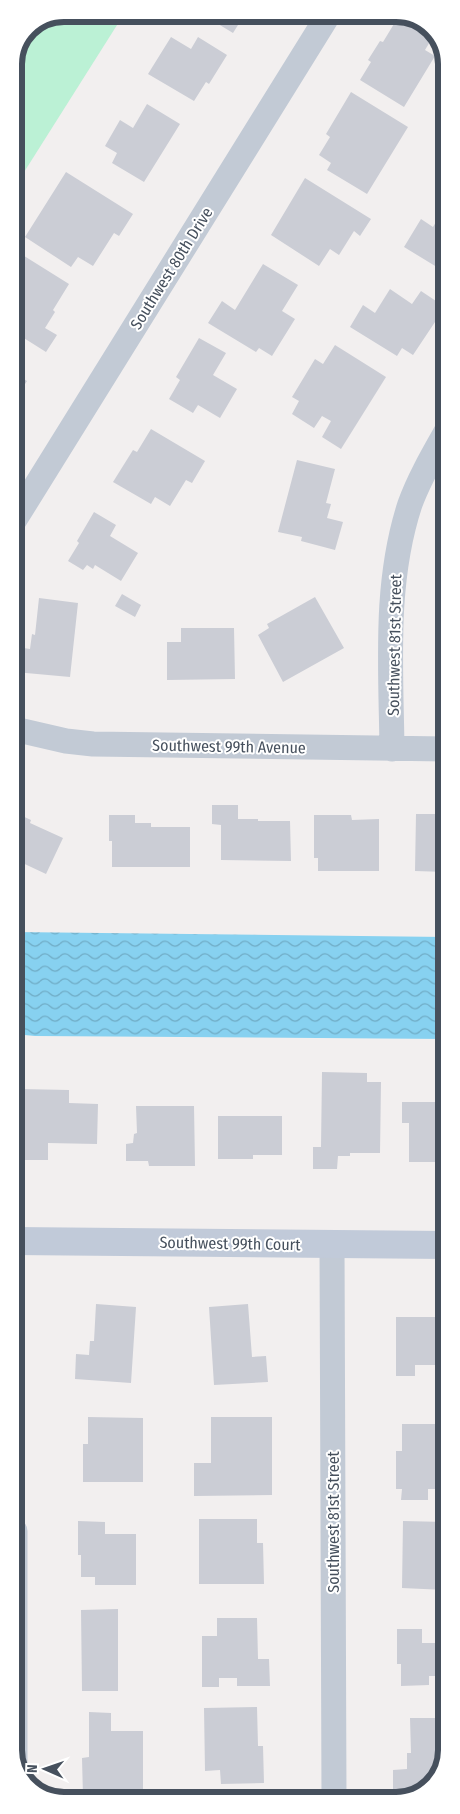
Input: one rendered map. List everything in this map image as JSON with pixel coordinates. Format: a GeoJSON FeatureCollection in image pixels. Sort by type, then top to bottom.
{"type":"FeatureCollection","features":[{"type":"Feature","properties":{"kind":"street","name":"Southwest 80th Drive"},"geometry":{"type":"LineString","coordinates":[[22,508],[324,23]]}},
{"type":"Feature","properties":{"kind":"street","name":"Southwest 81st Street"},"geometry":{"type":"LineString","coordinates":[[392,748],[392,598],[399,545],[411,502],[426,467],[438,446]]}},
{"type":"Feature","properties":{"kind":"street","name":"Southwest 99th Avenue"},"geometry":{"type":"LineString","coordinates":[[22,731],[66,741],[93,744],[438,749]]}},
{"type":"Feature","properties":{"kind":"street","name":"Southwest 99th Court"},"geometry":{"type":"LineString","coordinates":[[22,1241],[438,1246]]}},
{"type":"Feature","properties":{"kind":"street","name":"Southwest 81st Street"},"geometry":{"type":"LineString","coordinates":[[332,1245],[334,1792]]}},
{"type":"Feature","properties":{"kind":"green space"},"geometry":{"type":"Polygon","coordinates":[[[119,22],[22,175],[22,64],[29,41],[41,29],[56,23],[119,22]]]}},
{"type":"Feature","properties":{"kind":"water"},"geometry":{"type":"Polygon","coordinates":[[[22,932],[438,937],[438,1039],[22,1035],[22,932]]]}},
{"type":"Feature","properties":{"kind":"building"},"geometry":{"type":"Polygon","coordinates":[[[216,22],[240,23],[233,33],[216,22]]]}},
{"type":"Feature","properties":{"kind":"building"},"geometry":{"type":"Polygon","coordinates":[[[395,23],[404,23],[417,28],[430,41],[425,50],[435,56],[404,107],[360,80],[371,62],[368,60],[380,41],[383,42],[395,23]]]}},
{"type":"Feature","properties":{"kind":"building"},"geometry":{"type":"Polygon","coordinates":[[[171,37],[191,49],[198,37],[227,55],[209,84],[206,82],[194,101],[148,74],[171,37]]]}},
{"type":"Feature","properties":{"kind":"building"},"geometry":{"type":"Polygon","coordinates":[[[351,92],[408,127],[367,194],[327,170],[331,163],[319,155],[330,137],[326,134],[351,92]]]}},
{"type":"Feature","properties":{"kind":"building"},"geometry":{"type":"Polygon","coordinates":[[[147,104],[180,124],[144,182],[112,163],[117,153],[105,146],[120,120],[133,128],[147,104]]]}},
{"type":"Feature","properties":{"kind":"building"},"geometry":{"type":"Polygon","coordinates":[[[66,172],[133,214],[119,236],[114,233],[93,266],[78,257],[71,267],[25,237],[66,172]]]}},
{"type":"Feature","properties":{"kind":"building"},"geometry":{"type":"Polygon","coordinates":[[[305,178],[371,219],[360,236],[354,231],[339,255],[330,249],[319,266],[271,235],[305,178]]]}},
{"type":"Feature","properties":{"kind":"building"},"geometry":{"type":"Polygon","coordinates":[[[421,219],[433,227],[438,219],[438,268],[404,247],[421,219]]]}},
{"type":"Feature","properties":{"kind":"building"},"geometry":{"type":"Polygon","coordinates":[[[22,255],[69,284],[53,310],[55,312],[45,328],[57,335],[46,352],[22,337],[22,255]]]}},
{"type":"Feature","properties":{"kind":"building"},"geometry":{"type":"Polygon","coordinates":[[[263,264],[298,285],[282,311],[295,319],[272,356],[259,348],[256,352],[208,323],[222,301],[235,310],[263,264]]]}},
{"type":"Feature","properties":{"kind":"building"},"geometry":{"type":"Polygon","coordinates":[[[390,289],[412,304],[421,291],[438,302],[438,318],[413,355],[402,348],[397,356],[350,327],[363,305],[375,313],[390,289]]]}},
{"type":"Feature","properties":{"kind":"building"},"geometry":{"type":"Polygon","coordinates":[[[199,338],[226,353],[213,375],[237,389],[220,418],[198,405],[193,413],[169,399],[180,380],[176,377],[199,338]]]}},
{"type":"Feature","properties":{"kind":"building"},"geometry":{"type":"Polygon","coordinates":[[[335,345],[386,377],[341,449],[322,437],[331,421],[322,416],[314,428],[292,414],[299,401],[292,397],[315,359],[323,364],[335,345]]]}},
{"type":"Feature","properties":{"kind":"building"},"geometry":{"type":"Polygon","coordinates":[[[22,378],[27,381],[22,389],[22,378]]]}},
{"type":"Feature","properties":{"kind":"building"},"geometry":{"type":"Polygon","coordinates":[[[151,429],[205,461],[192,483],[186,480],[170,506],[155,497],[151,504],[113,482],[133,450],[137,452],[151,429]]]}},
{"type":"Feature","properties":{"kind":"building"},"geometry":{"type":"Polygon","coordinates":[[[297,460],[335,469],[326,503],[331,504],[327,518],[343,522],[335,550],[301,541],[302,537],[278,532],[297,460]]]}},
{"type":"Feature","properties":{"kind":"building"},"geometry":{"type":"Polygon","coordinates":[[[94,512],[116,525],[110,536],[138,553],[121,581],[95,565],[93,569],[87,565],[83,570],[68,561],[94,512]]]}},
{"type":"Feature","properties":{"kind":"building"},"geometry":{"type":"Polygon","coordinates":[[[122,594],[141,605],[135,617],[115,606],[122,594]]]}},
{"type":"Feature","properties":{"kind":"building"},"geometry":{"type":"Polygon","coordinates":[[[315,597],[344,648],[283,682],[258,635],[269,628],[267,624],[315,597]]]}},
{"type":"Feature","properties":{"kind":"building"},"geometry":{"type":"Polygon","coordinates":[[[39,598],[78,603],[70,677],[22,673],[22,648],[30,649],[32,634],[35,635],[39,598]]]}},
{"type":"Feature","properties":{"kind":"building"},"geometry":{"type":"Polygon","coordinates":[[[181,628],[234,628],[235,679],[167,680],[167,642],[181,642],[181,628]]]}},
{"type":"Feature","properties":{"kind":"building"},"geometry":{"type":"Polygon","coordinates":[[[212,805],[238,805],[238,819],[290,821],[291,861],[221,860],[221,825],[212,824],[212,805]]]}},
{"type":"Feature","properties":{"kind":"building"},"geometry":{"type":"Polygon","coordinates":[[[416,814],[438,814],[438,872],[415,871],[416,814]]]}},
{"type":"Feature","properties":{"kind":"building"},"geometry":{"type":"Polygon","coordinates":[[[109,815],[135,815],[135,823],[151,823],[151,827],[190,827],[190,867],[112,867],[109,815]]]}},
{"type":"Feature","properties":{"kind":"building"},"geometry":{"type":"Polygon","coordinates":[[[314,815],[351,815],[352,820],[379,819],[379,871],[318,871],[318,858],[314,858],[314,815]]]}},
{"type":"Feature","properties":{"kind":"building"},"geometry":{"type":"Polygon","coordinates":[[[22,816],[31,820],[30,823],[63,838],[46,874],[22,863],[22,816]]]}},
{"type":"Feature","properties":{"kind":"building"},"geometry":{"type":"Polygon","coordinates":[[[322,1072],[367,1073],[367,1082],[381,1082],[380,1153],[350,1153],[350,1156],[338,1156],[337,1169],[313,1169],[313,1147],[321,1147],[322,1072]]]}},
{"type":"Feature","properties":{"kind":"building"},"geometry":{"type":"Polygon","coordinates":[[[22,1089],[69,1090],[69,1103],[98,1104],[97,1144],[48,1143],[48,1160],[22,1160],[22,1089]]]}},
{"type":"Feature","properties":{"kind":"building"},"geometry":{"type":"Polygon","coordinates":[[[402,1102],[438,1102],[438,1162],[409,1162],[409,1123],[402,1123],[402,1102]]]}},
{"type":"Feature","properties":{"kind":"building"},"geometry":{"type":"Polygon","coordinates":[[[136,1106],[194,1106],[195,1166],[149,1166],[148,1161],[126,1161],[126,1144],[133,1143],[134,1134],[137,1133],[136,1106]]]}},
{"type":"Feature","properties":{"kind":"building"},"geometry":{"type":"Polygon","coordinates":[[[218,1116],[282,1116],[282,1155],[253,1155],[253,1159],[218,1159],[218,1116]]]}},
{"type":"Feature","properties":{"kind":"building"},"geometry":{"type":"Polygon","coordinates":[[[96,1304],[136,1307],[131,1383],[75,1379],[76,1354],[89,1355],[90,1341],[94,1341],[96,1304]]]}},
{"type":"Feature","properties":{"kind":"building"},"geometry":{"type":"Polygon","coordinates":[[[248,1304],[252,1357],[266,1356],[268,1382],[214,1385],[209,1307],[248,1304]]]}},
{"type":"Feature","properties":{"kind":"building"},"geometry":{"type":"Polygon","coordinates":[[[396,1317],[438,1317],[438,1365],[415,1365],[415,1376],[396,1376],[396,1317]]]}},
{"type":"Feature","properties":{"kind":"building"},"geometry":{"type":"Polygon","coordinates":[[[88,1417],[143,1418],[143,1482],[83,1482],[83,1444],[88,1444],[88,1417]]]}},
{"type":"Feature","properties":{"kind":"building"},"geometry":{"type":"Polygon","coordinates":[[[211,1417],[272,1417],[272,1495],[194,1496],[194,1463],[211,1463],[211,1417]]]}},
{"type":"Feature","properties":{"kind":"building"},"geometry":{"type":"Polygon","coordinates":[[[402,1424],[438,1424],[438,1489],[428,1489],[428,1500],[401,1500],[402,1489],[396,1489],[396,1451],[402,1451],[402,1424]]]}},
{"type":"Feature","properties":{"kind":"building"},"geometry":{"type":"Polygon","coordinates":[[[199,1519],[257,1519],[257,1543],[263,1543],[264,1584],[199,1584],[199,1519]]]}},
{"type":"Feature","properties":{"kind":"building"},"geometry":{"type":"Polygon","coordinates":[[[78,1521],[105,1522],[105,1534],[136,1534],[136,1585],[95,1585],[95,1577],[81,1577],[81,1555],[78,1555],[78,1521]]]}},
{"type":"Feature","properties":{"kind":"building"},"geometry":{"type":"Polygon","coordinates":[[[403,1521],[438,1522],[438,1590],[402,1588],[403,1521]]]}},
{"type":"Feature","properties":{"kind":"building"},"geometry":{"type":"Polygon","coordinates":[[[118,1609],[118,1691],[82,1691],[81,1610],[118,1609]]]}},
{"type":"Feature","properties":{"kind":"building"},"geometry":{"type":"Polygon","coordinates":[[[217,1618],[257,1618],[258,1659],[269,1659],[270,1686],[237,1686],[237,1678],[219,1678],[219,1687],[202,1687],[202,1636],[217,1636],[217,1618]]]}},
{"type":"Feature","properties":{"kind":"building"},"geometry":{"type":"Polygon","coordinates":[[[397,1629],[422,1629],[422,1643],[438,1643],[438,1676],[429,1676],[429,1685],[401,1686],[401,1664],[397,1664],[397,1629]]]}},
{"type":"Feature","properties":{"kind":"building"},"geometry":{"type":"Polygon","coordinates":[[[257,1707],[258,1746],[263,1746],[264,1783],[221,1784],[220,1770],[205,1771],[204,1708],[257,1707]]]}},
{"type":"Feature","properties":{"kind":"building"},"geometry":{"type":"Polygon","coordinates":[[[89,1712],[111,1713],[111,1731],[143,1731],[143,1791],[83,1791],[82,1758],[89,1757],[89,1712]]]}},
{"type":"Feature","properties":{"kind":"building"},"geometry":{"type":"Polygon","coordinates":[[[410,1718],[438,1718],[438,1750],[435,1763],[429,1775],[417,1786],[404,1791],[393,1792],[393,1770],[407,1769],[407,1753],[411,1753],[410,1718]]]}}]}
